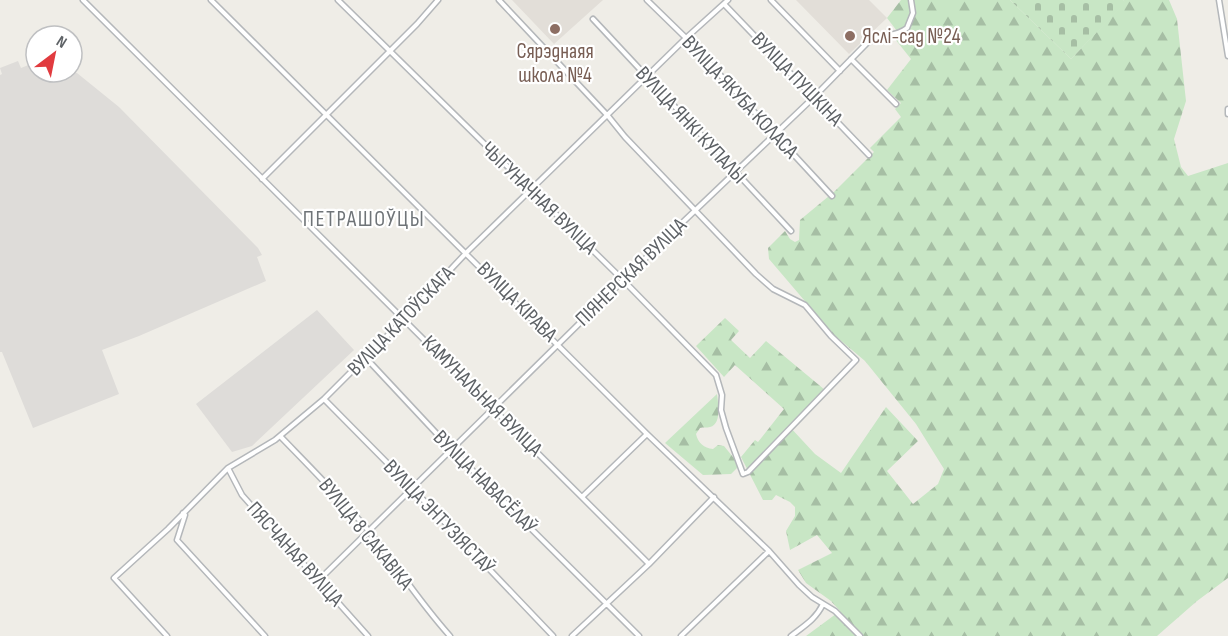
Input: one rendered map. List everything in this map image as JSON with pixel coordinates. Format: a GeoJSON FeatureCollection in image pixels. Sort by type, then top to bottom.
{"type":"FeatureCollection","features":[{"type":"Feature","properties":{"kind":"street","name":"КАМУНАЛЬНАЯ ВУЛІЦА"},"geometry":{"type":"LineString","coordinates":[[83,0],[649,564]]}},
{"type":"Feature","properties":{"kind":"street","name":"ВУЛІЦА КІРАВА"},"geometry":{"type":"LineString","coordinates":[[211,0],[467,252],[647,434],[769,551],[799,585],[835,611],[860,636]]}},
{"type":"Feature","properties":{"kind":"street","name":"ЧЫГУНАЧНАЯ ВУЛІЦА"},"geometry":{"type":"LineString","coordinates":[[338,0],[623,280],[716,375],[722,395],[721,410],[743,474],[748,472],[856,360],[831,336],[805,305],[773,290],[695,210]]}},
{"type":"Feature","properties":{"kind":"street"},"geometry":{"type":"LineString","coordinates":[[262,179],[417,24],[438,0]]}},
{"type":"Feature","properties":{"kind":"street"},"geometry":{"type":"LineString","coordinates":[[499,0],[695,210]]}},
{"type":"Feature","properties":{"kind":"street","name":"ВУЛІЦА ЯКУБА КОЛАСА"},"geometry":{"type":"LineString","coordinates":[[647,0],[686,38],[832,196]]}},
{"type":"Feature","properties":{"kind":"street"},"geometry":{"type":"LineString","coordinates":[[771,0],[840,71]]}},
{"type":"Feature","properties":{"kind":"street","name":"ПІЯНЕРСКАЯ ВУЛІЦА"},"geometry":{"type":"LineString","coordinates":[[319,580],[623,280],[852,59],[876,37],[894,35],[908,28],[913,13],[911,0]]}},
{"type":"Feature","properties":{"kind":"street"},"geometry":{"type":"LineString","coordinates":[[1219,0],[1228,56]]}},
{"type":"Feature","properties":{"kind":"street","name":"ВУЛІЦА КАТОЎСКАГА"},"geometry":{"type":"LineString","coordinates":[[167,636],[114,578],[228,468],[280,436],[324,399],[467,252],[686,38],[726,2]]}},
{"type":"Feature","properties":{"kind":"street","name":"ВУЛІЦА ПУШКІНА"},"geometry":{"type":"LineString","coordinates":[[726,2],[869,155]]}},
{"type":"Feature","properties":{"kind":"street","name":"ВУЛІЦА ЯНКІ КУПАЛЫ"},"geometry":{"type":"LineString","coordinates":[[593,19],[791,231]]}},
{"type":"Feature","properties":{"kind":"street"},"geometry":{"type":"LineString","coordinates":[[852,59],[896,104]]}},
{"type":"Feature","properties":{"kind":"street"},"geometry":{"type":"LineString","coordinates":[[1228,109],[1228,114]]}},
{"type":"Feature","properties":{"kind":"street","name":"ВУЛІЦА НАВАСЁЛАЎ"},"geometry":{"type":"LineString","coordinates":[[366,358],[452,450],[639,636]]}},
{"type":"Feature","properties":{"kind":"street","name":"ВУЛІЦА ЭНТУЗІЯСТАЎ"},"geometry":{"type":"LineString","coordinates":[[324,399],[553,636]]}},
{"type":"Feature","properties":{"kind":"street"},"geometry":{"type":"LineString","coordinates":[[582,497],[647,434]]}},
{"type":"Feature","properties":{"kind":"street","name":"ВУЛІЦА 8 САКАВІКА"},"geometry":{"type":"LineString","coordinates":[[280,436],[369,532],[450,636]]}},
{"type":"Feature","properties":{"kind":"street","name":"ПЯСЧАНАЯ ВУЛІЦА"},"geometry":{"type":"LineString","coordinates":[[228,468],[242,495],[368,636]]}},
{"type":"Feature","properties":{"kind":"street"},"geometry":{"type":"LineString","coordinates":[[572,636],[649,564],[714,497]]}},
{"type":"Feature","properties":{"kind":"street"},"geometry":{"type":"LineString","coordinates":[[183,513],[185,515],[177,540],[265,636]]}},
{"type":"Feature","properties":{"kind":"street"},"geometry":{"type":"LineString","coordinates":[[681,636],[769,551]]}},
{"type":"Feature","properties":{"kind":"street"},"geometry":{"type":"LineString","coordinates":[[790,636],[818,614],[823,604]]}},
{"type":"Feature","properties":{"kind":"street"},"geometry":{"type":"LineString","coordinates":[[441,636],[446,632]]}},
{"type":"Feature","properties":{"kind":"shaded area","name":"Сярэднаяя школа №4"},"geometry":{"type":"Polygon","coordinates":[[[512,0],[603,0],[554,44],[512,0]]]}},
{"type":"Feature","properties":{"kind":"shaded area","name":"Яслі-сад №24"},"geometry":{"type":"Polygon","coordinates":[[[796,0],[869,0],[887,18],[849,54],[796,0]]]}},
{"type":"Feature","properties":{"kind":"shaded area"},"geometry":{"type":"Polygon","coordinates":[[[18,61],[21,68],[24,67],[24,84],[84,84],[84,79],[119,107],[258,248],[262,255],[257,257],[266,281],[102,350],[119,394],[33,428],[2,352],[0,352],[0,75],[2,74],[0,68],[18,61]]]}},
{"type":"Feature","properties":{"kind":"shaded area"},"geometry":{"type":"Polygon","coordinates":[[[317,310],[354,350],[252,446],[232,452],[196,404],[317,310]]]}},
{"type":"Feature","properties":{"kind":"green space"},"geometry":{"type":"Polygon","coordinates":[[[901,0],[1010,0],[1071,59],[1125,2],[1123,0],[1169,0],[1177,19],[1186,101],[1174,139],[1181,167],[1188,176],[1228,163],[1228,578],[1157,636],[806,636],[840,611],[831,601],[806,583],[798,570],[832,553],[817,535],[790,550],[786,531],[795,516],[795,507],[776,495],[772,500],[763,500],[741,457],[755,440],[758,442],[784,409],[735,365],[724,377],[696,346],[725,318],[739,331],[731,340],[750,358],[766,341],[825,390],[789,426],[815,454],[841,473],[886,407],[918,441],[887,471],[913,504],[938,484],[944,469],[916,424],[865,361],[833,334],[769,259],[768,248],[785,231],[790,239],[795,242],[799,240],[800,220],[835,191],[874,152],[870,148],[901,117],[895,109],[901,103],[887,90],[911,59],[895,39],[897,31],[887,18],[901,0]]]}},
{"type":"Feature","properties":{"kind":"green space"},"geometry":{"type":"Polygon","coordinates":[[[1010,0],[1123,0],[1126,2],[1071,59],[1010,0]]]}},
{"type":"Feature","properties":{"kind":"green space"},"geometry":{"type":"Polygon","coordinates":[[[717,394],[718,418],[716,422],[710,427],[700,428],[696,434],[707,448],[724,446],[737,462],[737,468],[731,474],[703,475],[665,443],[717,394]]]}},
{"type":"Feature","properties":{"kind":"place","name":"Сярэднаяя школа №4"},"geometry":{"type":"Point","coordinates":[555,29]}},
{"type":"Feature","properties":{"kind":"place","name":"Яслі-сад №24"},"geometry":{"type":"Point","coordinates":[850,36]}},
{"type":"Feature","properties":{"kind":"district","name":"ПЕТРАШОЎЦЫ"},"geometry":{"type":"Point","coordinates":[364,219]}}]}
